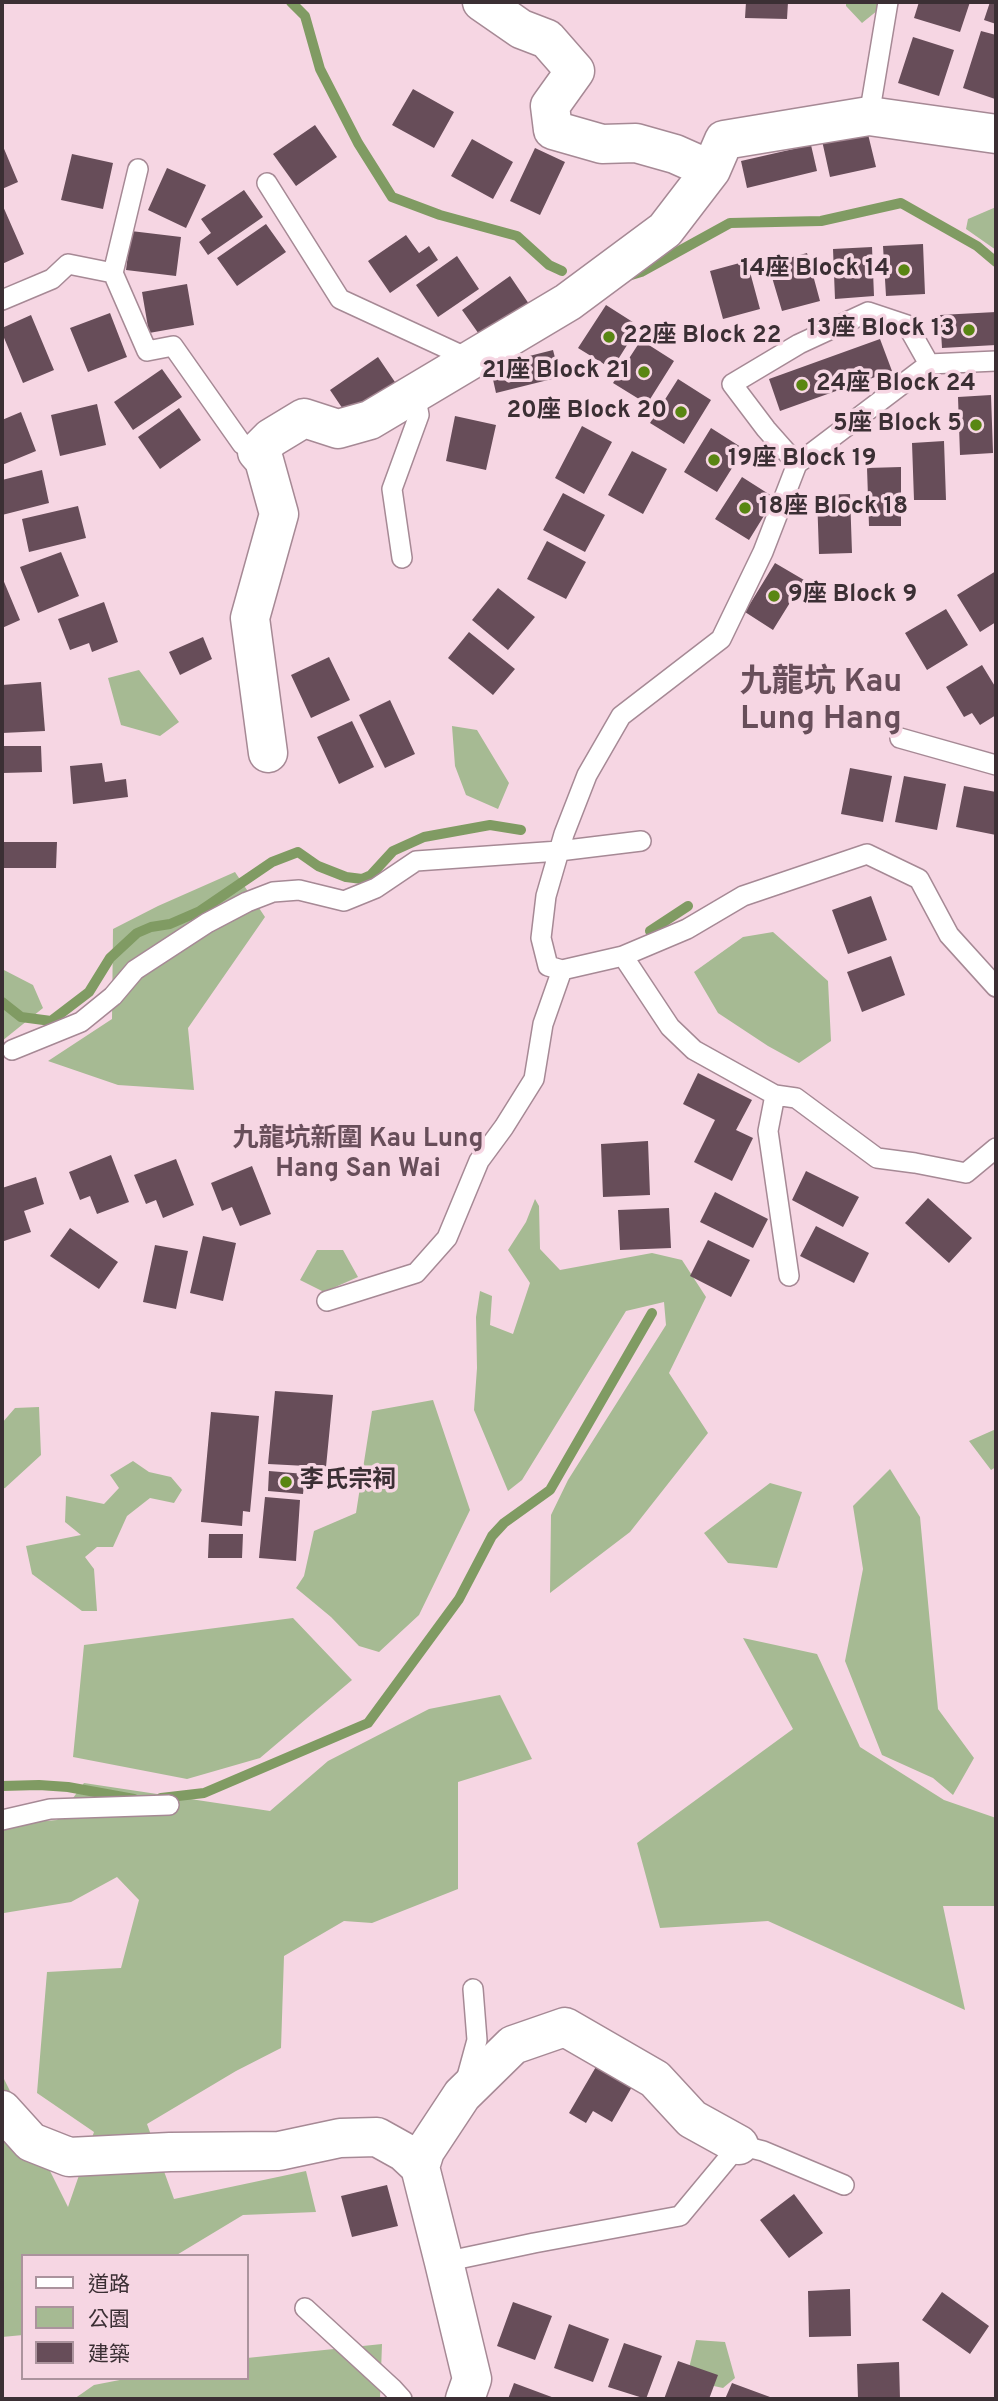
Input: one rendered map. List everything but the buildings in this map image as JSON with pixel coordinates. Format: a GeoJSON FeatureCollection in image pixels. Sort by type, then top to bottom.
{"type":"FeatureCollection","features":[{"type":"Feature","properties":{"kind":"street"},"geometry":{"type":"LineString","coordinates":[[482,2],[521,29],[547,39],[575,71],[550,106],[552,130],[602,144],[636,143],[675,154],[712,170]]}},
{"type":"Feature","properties":{"kind":"street"},"geometry":{"type":"LineString","coordinates":[[268,753],[250,618],[279,514],[264,460],[257,452],[271,438],[304,418],[338,429],[370,420],[568,302],[665,230],[712,170],[724,140],[869,116],[996,134]]}},
{"type":"Feature","properties":{"kind":"street"},"geometry":{"type":"LineString","coordinates":[[465,2399],[472,2379],[420,2167],[425,2151],[461,2095],[513,2045],[565,2027],[656,2079],[692,2119],[740,2146]]}},
{"type":"Feature","properties":{"kind":"street"},"geometry":{"type":"LineString","coordinates":[[2,2110],[31,2142],[69,2157],[170,2152],[279,2151],[340,2138],[377,2137],[404,2152],[420,2167]]}},
{"type":"Feature","properties":{"kind":"lane"},"geometry":{"type":"LineString","coordinates":[[869,116],[888,2]]}},
{"type":"Feature","properties":{"kind":"lane"},"geometry":{"type":"LineString","coordinates":[[138,169],[113,273],[147,351],[173,346],[242,444],[257,452]]}},
{"type":"Feature","properties":{"kind":"lane"},"geometry":{"type":"LineString","coordinates":[[267,183],[340,299],[472,360]]}},
{"type":"Feature","properties":{"kind":"lane"},"geometry":{"type":"LineString","coordinates":[[2,299],[52,279],[68,264],[113,273]]}},
{"type":"Feature","properties":{"kind":"lane"},"geometry":{"type":"LineString","coordinates":[[797,464],[732,384],[799,344],[868,312],[907,325],[929,364]]}},
{"type":"Feature","properties":{"kind":"lane"},"geometry":{"type":"LineString","coordinates":[[996,362],[929,364],[797,464],[762,552],[721,639],[621,716],[587,775],[559,851],[546,896],[541,938],[548,965],[562,970],[624,956],[687,929],[744,896],[867,854],[919,879],[949,935],[996,987]]}},
{"type":"Feature","properties":{"kind":"lane"},"geometry":{"type":"LineString","coordinates":[[402,558],[392,489],[419,415],[415,393]]}},
{"type":"Feature","properties":{"kind":"lane"},"geometry":{"type":"LineString","coordinates":[[900,738],[996,765]]}},
{"type":"Feature","properties":{"kind":"lane"},"geometry":{"type":"LineString","coordinates":[[12,1050],[80,1022],[113,996],[135,970],[207,923],[272,892],[299,890],[344,901],[376,888],[416,862],[559,851],[641,841]]}},
{"type":"Feature","properties":{"kind":"lane"},"geometry":{"type":"LineString","coordinates":[[624,956],[670,1027],[694,1050],[775,1094],[796,1098],[877,1158],[966,1173],[996,1148]]}},
{"type":"Feature","properties":{"kind":"lane"},"geometry":{"type":"LineString","coordinates":[[327,1301],[416,1273],[447,1238],[479,1161],[534,1079],[543,1024],[562,970]]}},
{"type":"Feature","properties":{"kind":"lane"},"geometry":{"type":"LineString","coordinates":[[775,1094],[768,1131],[789,1276]]}},
{"type":"Feature","properties":{"kind":"lane"},"geometry":{"type":"LineString","coordinates":[[2,1820],[50,1809],[169,1805]]}},
{"type":"Feature","properties":{"kind":"lane"},"geometry":{"type":"LineString","coordinates":[[461,2095],[477,2040],[473,1989]]}},
{"type":"Feature","properties":{"kind":"lane"},"geometry":{"type":"LineString","coordinates":[[444,2262],[680,2216],[740,2146],[763,2151],[844,2185]]}},
{"type":"Feature","properties":{"kind":"lane"},"geometry":{"type":"LineString","coordinates":[[304,2308],[402,2399]]}},
{"type":"Feature","properties":{"kind":"green space"},"geometry":{"type":"Polygon","coordinates":[[[846,2],[888,2],[862,23],[846,6],[846,2]]]}},
{"type":"Feature","properties":{"kind":"green space"},"geometry":{"type":"Polygon","coordinates":[[[996,207],[996,250],[966,229],[968,219],[996,207]]]}},
{"type":"Feature","properties":{"kind":"green space"},"geometry":{"type":"Polygon","coordinates":[[[139,670],[179,722],[160,736],[121,725],[108,678],[139,670]]]}},
{"type":"Feature","properties":{"kind":"green space"},"geometry":{"type":"Polygon","coordinates":[[[452,726],[477,730],[509,783],[498,809],[466,795],[455,766],[452,726]]]}},
{"type":"Feature","properties":{"kind":"green space"},"geometry":{"type":"Polygon","coordinates":[[[235,872],[265,917],[188,1028],[194,1090],[118,1085],[48,1061],[112,1019],[113,929],[235,872]]]}},
{"type":"Feature","properties":{"kind":"green space"},"geometry":{"type":"Polygon","coordinates":[[[773,932],[828,981],[831,1041],[799,1063],[718,1013],[694,972],[743,937],[773,932]]]}},
{"type":"Feature","properties":{"kind":"green space"},"geometry":{"type":"Polygon","coordinates":[[[2,969],[33,985],[43,1008],[2,1041],[2,969]]]}},
{"type":"Feature","properties":{"kind":"green space"},"geometry":{"type":"Polygon","coordinates":[[[535,1199],[539,1206],[540,1249],[560,1270],[652,1253],[682,1260],[706,1297],[669,1373],[708,1433],[630,1532],[550,1593],[551,1515],[568,1480],[666,1325],[664,1302],[626,1311],[522,1480],[508,1491],[474,1410],[476,1317],[480,1291],[492,1296],[490,1325],[513,1334],[530,1283],[508,1250],[526,1222],[535,1199]]]}},
{"type":"Feature","properties":{"kind":"green space"},"geometry":{"type":"Polygon","coordinates":[[[317,1250],[343,1250],[358,1277],[324,1292],[300,1280],[317,1250]]]}},
{"type":"Feature","properties":{"kind":"green space"},"geometry":{"type":"Polygon","coordinates":[[[433,1400],[470,1510],[419,1615],[379,1652],[359,1646],[331,1617],[296,1588],[304,1576],[314,1531],[356,1513],[372,1411],[433,1400]]]}},
{"type":"Feature","properties":{"kind":"green space"},"geometry":{"type":"Polygon","coordinates":[[[39,1407],[41,1455],[2,1489],[2,1423],[15,1408],[39,1407]]]}},
{"type":"Feature","properties":{"kind":"green space"},"geometry":{"type":"Polygon","coordinates":[[[996,1429],[996,1467],[991,1470],[969,1441],[996,1429]]]}},
{"type":"Feature","properties":{"kind":"green space"},"geometry":{"type":"Polygon","coordinates":[[[133,1461],[149,1472],[171,1477],[182,1490],[174,1503],[150,1498],[127,1516],[113,1547],[97,1547],[85,1557],[94,1569],[97,1611],[82,1611],[32,1574],[26,1546],[81,1535],[65,1522],[66,1496],[104,1504],[119,1488],[110,1475],[133,1461]]]}},
{"type":"Feature","properties":{"kind":"green space"},"geometry":{"type":"Polygon","coordinates":[[[890,1469],[920,1517],[938,1709],[974,1758],[953,1795],[933,1778],[882,1755],[845,1661],[863,1569],[853,1506],[890,1469]]]}},
{"type":"Feature","properties":{"kind":"green space"},"geometry":{"type":"Polygon","coordinates":[[[770,1483],[802,1492],[777,1568],[728,1563],[704,1533],[770,1483]]]}},
{"type":"Feature","properties":{"kind":"green space"},"geometry":{"type":"Polygon","coordinates":[[[293,1618],[352,1680],[260,1758],[187,1779],[73,1757],[84,1645],[293,1618]]]}},
{"type":"Feature","properties":{"kind":"green space"},"geometry":{"type":"Polygon","coordinates":[[[743,1638],[817,1654],[860,1747],[944,1800],[996,1818],[996,1906],[943,1906],[965,2010],[768,1921],[660,1928],[637,1843],[793,1729],[743,1638]]]}},
{"type":"Feature","properties":{"kind":"green space"},"geometry":{"type":"Polygon","coordinates":[[[500,1695],[532,1759],[458,1782],[458,1889],[372,1923],[344,1921],[284,1956],[281,2048],[236,2071],[147,2124],[174,2199],[306,2171],[316,2212],[243,2215],[178,2254],[21,2254],[21,2335],[2,2337],[2,2075],[68,2207],[94,2132],[37,2093],[47,1972],[121,1968],[139,1900],[117,1877],[71,1902],[4,1913],[2,1822],[10,1824],[57,1820],[84,1783],[270,1811],[328,1761],[429,1709],[500,1695]]]}},
{"type":"Feature","properties":{"kind":"green space"},"geometry":{"type":"Polygon","coordinates":[[[696,2340],[725,2342],[735,2378],[723,2388],[686,2380],[696,2340]]]}},
{"type":"Feature","properties":{"kind":"green space"},"geometry":{"type":"Polygon","coordinates":[[[382,2344],[380,2399],[74,2399],[94,2385],[120,2380],[248,2380],[248,2358],[382,2344]]]}},
{"type":"Feature","properties":{"kind":"waterway"},"geometry":{"type":"LineString","coordinates":[[291,2],[305,16],[320,69],[358,143],[392,197],[440,215],[517,236],[549,265],[562,271]]}},
{"type":"Feature","properties":{"kind":"waterway"},"geometry":{"type":"LineString","coordinates":[[628,276],[641,272],[730,223],[821,221],[901,203],[977,246],[996,262]]}},
{"type":"Feature","properties":{"kind":"waterway"},"geometry":{"type":"LineString","coordinates":[[2,1002],[21,1017],[51,1021],[89,992],[110,958],[137,933],[151,927],[170,924],[200,911],[272,862],[298,852],[318,866],[346,877],[362,879],[371,875],[393,851],[424,837],[490,825],[521,830]]}},
{"type":"Feature","properties":{"kind":"waterway"},"geometry":{"type":"LineString","coordinates":[[650,931],[688,906]]}},
{"type":"Feature","properties":{"kind":"waterway"},"geometry":{"type":"LineString","coordinates":[[161,1798],[204,1793],[368,1723],[459,1599],[492,1536],[504,1523],[550,1490],[652,1313]]}},
{"type":"Feature","properties":{"kind":"waterway"},"geometry":{"type":"LineString","coordinates":[[2,1786],[68,1787],[134,1799]]}},
{"type":"Feature","properties":{"kind":"place","name":"14座 Block 14"},"geometry":{"type":"Point","coordinates":[904,270]}},
{"type":"Feature","properties":{"kind":"place","name":"13座 Block 13"},"geometry":{"type":"Point","coordinates":[969,330]}},
{"type":"Feature","properties":{"kind":"place","name":"22座 Block 22"},"geometry":{"type":"Point","coordinates":[609,337]}},
{"type":"Feature","properties":{"kind":"place","name":"21座 Block 21"},"geometry":{"type":"Point","coordinates":[644,372]}},
{"type":"Feature","properties":{"kind":"place","name":"24座 Block 24"},"geometry":{"type":"Point","coordinates":[802,385]}},
{"type":"Feature","properties":{"kind":"place","name":"20座 Block 20"},"geometry":{"type":"Point","coordinates":[681,412]}},
{"type":"Feature","properties":{"kind":"place","name":"5座 Block 5"},"geometry":{"type":"Point","coordinates":[976,425]}},
{"type":"Feature","properties":{"kind":"place","name":"19座 Block 19"},"geometry":{"type":"Point","coordinates":[714,460]}},
{"type":"Feature","properties":{"kind":"place","name":"18座 Block 18"},"geometry":{"type":"Point","coordinates":[745,508]}},
{"type":"Feature","properties":{"kind":"place","name":"9座 Block 9"},"geometry":{"type":"Point","coordinates":[774,596]}},
{"type":"Feature","properties":{"kind":"place","name":"李氏宗祠"},"geometry":{"type":"Point","coordinates":[286,1482]}},
{"type":"Feature","properties":{"kind":"district","name":"九龍坑 Kau Lung Hang"},"geometry":{"type":"Point","coordinates":[821,704]}},
{"type":"Feature","properties":{"kind":"district","name":"九龍坑新圍 Kau Lung Hang San Wai"},"geometry":{"type":"Point","coordinates":[358,1156]}}]}
